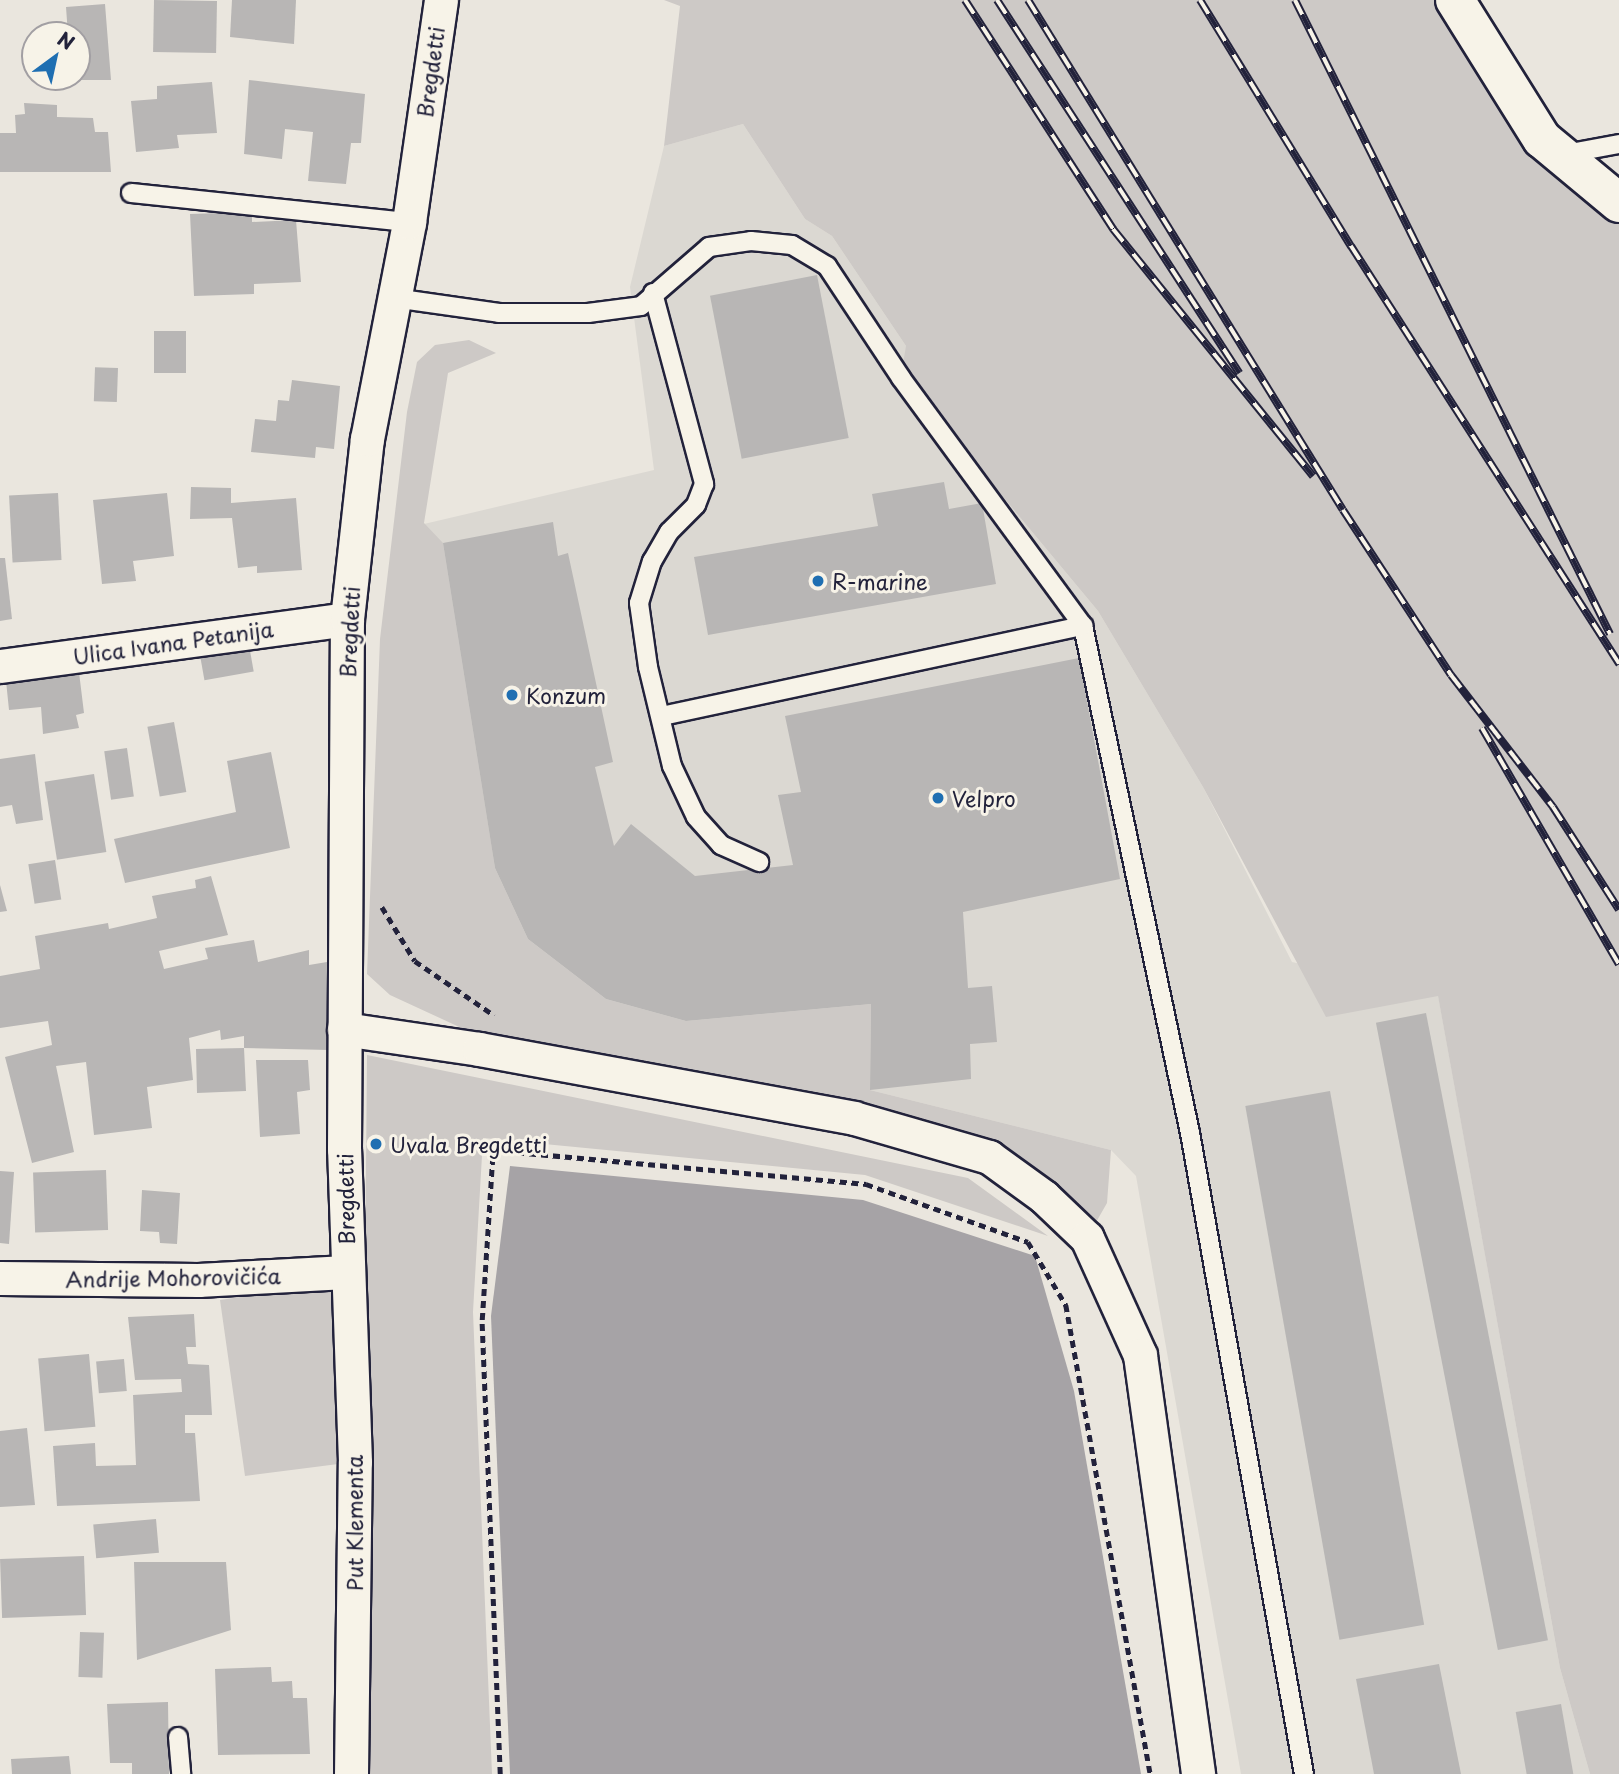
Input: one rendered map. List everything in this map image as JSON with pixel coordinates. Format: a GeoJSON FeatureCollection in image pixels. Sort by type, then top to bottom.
{"type":"FeatureCollection","features":[{"type":"Feature","properties":{"kind":"main road"},"geometry":{"type":"LineString","coordinates":[[1455,0],[1542,139],[1619,203]]}},
{"type":"Feature","properties":{"kind":"street","name":"Bregdetti"},"geometry":{"type":"LineString","coordinates":[[346,1272],[344,1029],[347,619],[367,439],[409,222],[440,0]]}},
{"type":"Feature","properties":{"kind":"street","name":"Ulica Ivana Petanija"},"geometry":{"type":"LineString","coordinates":[[0,666],[347,619]]}},
{"type":"Feature","properties":{"kind":"street"},"geometry":{"type":"LineString","coordinates":[[344,1029],[479,1049],[854,1118],[989,1157],[1044,1197],[1087,1238],[1140,1355],[1198,1774]]}},
{"type":"Feature","properties":{"kind":"street","name":"Andrije Mohorovičića"},"geometry":{"type":"LineString","coordinates":[[0,1278],[198,1280],[346,1272]]}},
{"type":"Feature","properties":{"kind":"street","name":"Put Klementa"},"geometry":{"type":"LineString","coordinates":[[346,1272],[355,1462],[351,1774]]}},
{"type":"Feature","properties":{"kind":"lane"},"geometry":{"type":"LineString","coordinates":[[1561,155],[1619,144]]}},
{"type":"Feature","properties":{"kind":"lane"},"geometry":{"type":"LineString","coordinates":[[131,193],[409,222]]}},
{"type":"Feature","properties":{"kind":"lane"},"geometry":{"type":"LineString","coordinates":[[394,298],[499,313],[588,313],[641,306],[709,247],[751,241],[792,245],[827,267],[901,378],[1083,626],[1190,1133],[1304,1774]]}},
{"type":"Feature","properties":{"kind":"lane"},"geometry":{"type":"LineString","coordinates":[[653,293],[704,484],[696,505],[669,532],[653,561],[639,603],[648,667],[672,766],[696,817],[721,845],[759,862]]}},
{"type":"Feature","properties":{"kind":"lane"},"geometry":{"type":"LineString","coordinates":[[662,716],[1083,626]]}},
{"type":"Feature","properties":{"kind":"lane"},"geometry":{"type":"LineString","coordinates":[[178,1737],[181,1774]]}},
{"type":"Feature","properties":{"kind":"path"},"geometry":{"type":"LineString","coordinates":[[382,895],[382,909],[415,961],[503,1021]]}},
{"type":"Feature","properties":{"kind":"path"},"geometry":{"type":"LineString","coordinates":[[500,1774],[482,1320],[493,1150],[866,1184],[1028,1242],[1066,1305],[1150,1774]]}},
{"type":"Feature","properties":{"kind":"shaded area"},"geometry":{"type":"Polygon","coordinates":[[[664,0],[1455,0],[1542,139],[1619,203],[1619,1774],[1590,1774],[1560,1668],[1438,996],[1326,1017],[1203,787],[1098,611],[964,450],[903,364],[906,346],[832,236],[805,219],[743,124],[664,146],[680,6],[664,0]]]}},
{"type":"Feature","properties":{"kind":"shaded area"},"geometry":{"type":"Polygon","coordinates":[[[743,124],[805,219],[832,236],[906,346],[964,450],[1098,611],[1203,787],[1292,962],[1438,995],[1560,1668],[1590,1774],[1241,1774],[1136,1176],[1111,1150],[870,1090],[871,1004],[686,1021],[606,999],[528,939],[495,868],[424,524],[654,470],[630,287],[664,146],[743,124]]]}},
{"type":"Feature","properties":{"kind":"shaded area"},"geometry":{"type":"Polygon","coordinates":[[[469,340],[496,353],[448,373],[424,523],[443,543],[495,868],[528,939],[606,999],[686,1021],[871,1004],[870,1090],[1111,1150],[1107,1203],[1087,1238],[989,1157],[468,1031],[390,995],[367,974],[380,639],[407,412],[417,362],[435,345],[469,340]]]}},
{"type":"Feature","properties":{"kind":"shaded area"},"geometry":{"type":"Polygon","coordinates":[[[367,1055],[968,1178],[1048,1236],[865,1175],[483,1138],[473,1312],[492,1774],[351,1774],[354,1462],[245,1476],[220,1300],[365,1279],[367,1055]]]}},
{"type":"Feature","properties":{"kind":"shaded area"},"geometry":{"type":"Polygon","coordinates":[[[510,1166],[863,1200],[1035,1256],[1074,1391],[1141,1774],[510,1774],[491,1316],[510,1166]]]}},
{"type":"Feature","properties":{"kind":"building"},"geometry":{"type":"Polygon","coordinates":[[[154,0],[217,1],[216,53],[153,52],[154,0]]]}},
{"type":"Feature","properties":{"kind":"building"},"geometry":{"type":"Polygon","coordinates":[[[232,0],[296,0],[294,44],[230,37],[232,0]]]}},
{"type":"Feature","properties":{"kind":"building"},"geometry":{"type":"Polygon","coordinates":[[[105,4],[111,80],[91,80],[91,21],[67,21],[66,7],[105,4]]]}},
{"type":"Feature","properties":{"kind":"building"},"geometry":{"type":"Polygon","coordinates":[[[249,80],[365,94],[361,143],[351,143],[346,184],[308,181],[313,132],[285,129],[282,159],[244,154],[249,80]]]}},
{"type":"Feature","properties":{"kind":"building"},"geometry":{"type":"Polygon","coordinates":[[[212,82],[217,133],[177,135],[179,148],[136,152],[131,101],[157,99],[157,86],[212,82]]]}},
{"type":"Feature","properties":{"kind":"building"},"geometry":{"type":"Polygon","coordinates":[[[24,103],[57,105],[57,117],[93,118],[95,132],[108,132],[111,172],[0,172],[0,133],[16,133],[15,115],[25,114],[24,103]]]}},
{"type":"Feature","properties":{"kind":"building"},"geometry":{"type":"Polygon","coordinates":[[[252,212],[252,222],[296,220],[301,282],[254,284],[254,294],[194,296],[190,214],[252,212]]]}},
{"type":"Feature","properties":{"kind":"building"},"geometry":{"type":"Polygon","coordinates":[[[817,275],[849,438],[742,459],[710,296],[817,275]]]}},
{"type":"Feature","properties":{"kind":"building"},"geometry":{"type":"Polygon","coordinates":[[[154,331],[186,331],[186,373],[154,373],[154,331]]]}},
{"type":"Feature","properties":{"kind":"building"},"geometry":{"type":"Polygon","coordinates":[[[95,367],[118,368],[117,402],[94,401],[95,367]]]}},
{"type":"Feature","properties":{"kind":"building"},"geometry":{"type":"Polygon","coordinates":[[[292,380],[340,386],[334,449],[316,447],[315,458],[251,452],[255,419],[276,421],[278,400],[289,401],[292,380]]]}},
{"type":"Feature","properties":{"kind":"building"},"geometry":{"type":"Polygon","coordinates":[[[944,482],[949,509],[982,503],[996,584],[708,635],[694,557],[878,526],[872,494],[944,482]]]}},
{"type":"Feature","properties":{"kind":"building"},"geometry":{"type":"Polygon","coordinates":[[[191,487],[231,488],[231,503],[296,498],[302,570],[257,573],[257,566],[238,568],[232,518],[190,519],[191,487]]]}},
{"type":"Feature","properties":{"kind":"building"},"geometry":{"type":"Polygon","coordinates":[[[58,493],[62,560],[13,562],[9,496],[58,493]]]}},
{"type":"Feature","properties":{"kind":"building"},"geometry":{"type":"Polygon","coordinates":[[[167,493],[174,556],[133,561],[136,581],[102,584],[93,500],[167,493]]]}},
{"type":"Feature","properties":{"kind":"building"},"geometry":{"type":"Polygon","coordinates":[[[553,522],[558,556],[568,553],[613,762],[595,767],[614,846],[631,824],[695,876],[793,865],[778,795],[801,792],[785,716],[1079,658],[1120,879],[963,912],[968,988],[992,986],[997,1042],[970,1044],[971,1079],[870,1090],[871,1004],[686,1021],[606,999],[528,939],[495,868],[443,543],[553,522]]]}},
{"type":"Feature","properties":{"kind":"building"},"geometry":{"type":"Polygon","coordinates":[[[0,558],[5,558],[12,619],[0,621],[0,558]]]}},
{"type":"Feature","properties":{"kind":"building"},"geometry":{"type":"Polygon","coordinates":[[[249,645],[254,672],[204,680],[200,654],[249,645]]]}},
{"type":"Feature","properties":{"kind":"building"},"geometry":{"type":"Polygon","coordinates":[[[78,664],[84,713],[76,715],[79,728],[43,734],[41,707],[9,710],[5,671],[78,664]]]}},
{"type":"Feature","properties":{"kind":"building"},"geometry":{"type":"Polygon","coordinates":[[[174,722],[186,792],[160,797],[147,727],[174,722]]]}},
{"type":"Feature","properties":{"kind":"building"},"geometry":{"type":"Polygon","coordinates":[[[127,748],[134,797],[111,800],[104,751],[127,748]]]}},
{"type":"Feature","properties":{"kind":"building"},"geometry":{"type":"Polygon","coordinates":[[[271,752],[290,848],[125,883],[114,839],[236,812],[227,761],[271,752]]]}},
{"type":"Feature","properties":{"kind":"building"},"geometry":{"type":"Polygon","coordinates":[[[35,754],[43,820],[16,824],[12,805],[0,807],[0,759],[35,754]]]}},
{"type":"Feature","properties":{"kind":"building"},"geometry":{"type":"Polygon","coordinates":[[[94,774],[106,852],[57,860],[45,782],[94,774]]]}},
{"type":"Feature","properties":{"kind":"building"},"geometry":{"type":"Polygon","coordinates":[[[55,860],[61,900],[35,904],[28,864],[55,860]]]}},
{"type":"Feature","properties":{"kind":"building"},"geometry":{"type":"Polygon","coordinates":[[[211,876],[228,935],[159,951],[164,969],[208,959],[205,948],[254,940],[258,962],[309,950],[309,965],[327,962],[329,1050],[244,1048],[244,1036],[221,1040],[220,1030],[189,1038],[193,1080],[147,1087],[152,1128],[94,1135],[86,1062],[56,1066],[74,1152],[32,1163],[5,1057],[52,1045],[48,1021],[0,1028],[0,976],[40,969],[35,936],[108,923],[109,929],[157,918],[152,896],[196,888],[195,880],[211,876]]]}},
{"type":"Feature","properties":{"kind":"building"},"geometry":{"type":"Polygon","coordinates":[[[0,885],[7,911],[0,912],[0,885]]]}},
{"type":"Feature","properties":{"kind":"building"},"geometry":{"type":"Polygon","coordinates":[[[1426,1013],[1548,1640],[1498,1650],[1376,1023],[1426,1013]]]}},
{"type":"Feature","properties":{"kind":"building"},"geometry":{"type":"Polygon","coordinates":[[[244,1048],[246,1091],[197,1093],[196,1049],[244,1048]]]}},
{"type":"Feature","properties":{"kind":"building"},"geometry":{"type":"Polygon","coordinates":[[[256,1060],[308,1060],[310,1090],[297,1092],[300,1134],[260,1137],[256,1060]]]}},
{"type":"Feature","properties":{"kind":"building"},"geometry":{"type":"Polygon","coordinates":[[[1330,1091],[1424,1625],[1339,1640],[1245,1106],[1330,1091]]]}},
{"type":"Feature","properties":{"kind":"building"},"geometry":{"type":"Polygon","coordinates":[[[106,1170],[108,1230],[35,1233],[33,1173],[106,1170]]]}},
{"type":"Feature","properties":{"kind":"building"},"geometry":{"type":"Polygon","coordinates":[[[0,1171],[14,1172],[9,1244],[0,1243],[0,1171]]]}},
{"type":"Feature","properties":{"kind":"building"},"geometry":{"type":"Polygon","coordinates":[[[142,1190],[180,1193],[177,1244],[160,1243],[159,1232],[140,1231],[142,1190]]]}},
{"type":"Feature","properties":{"kind":"building"},"geometry":{"type":"Polygon","coordinates":[[[194,1314],[196,1347],[186,1347],[188,1364],[209,1365],[212,1415],[185,1415],[185,1433],[195,1433],[200,1501],[57,1506],[53,1446],[95,1443],[96,1466],[136,1465],[133,1395],[182,1392],[181,1379],[135,1380],[128,1317],[194,1314]]]}},
{"type":"Feature","properties":{"kind":"building"},"geometry":{"type":"Polygon","coordinates":[[[89,1354],[95,1427],[45,1431],[38,1358],[89,1354]]]}},
{"type":"Feature","properties":{"kind":"building"},"geometry":{"type":"Polygon","coordinates":[[[124,1359],[127,1391],[99,1393],[96,1361],[124,1359]]]}},
{"type":"Feature","properties":{"kind":"building"},"geometry":{"type":"Polygon","coordinates":[[[27,1428],[35,1505],[0,1507],[0,1431],[27,1428]]]}},
{"type":"Feature","properties":{"kind":"building"},"geometry":{"type":"Polygon","coordinates":[[[156,1519],[159,1553],[96,1558],[93,1524],[156,1519]]]}},
{"type":"Feature","properties":{"kind":"building"},"geometry":{"type":"Polygon","coordinates":[[[84,1556],[86,1615],[2,1618],[0,1559],[84,1556]]]}},
{"type":"Feature","properties":{"kind":"building"},"geometry":{"type":"Polygon","coordinates":[[[134,1562],[226,1562],[231,1630],[137,1660],[134,1562]]]}},
{"type":"Feature","properties":{"kind":"building"},"geometry":{"type":"Polygon","coordinates":[[[80,1632],[104,1633],[102,1678],[78,1677],[80,1632]]]}},
{"type":"Feature","properties":{"kind":"building"},"geometry":{"type":"Polygon","coordinates":[[[1439,1664],[1461,1774],[1374,1774],[1356,1679],[1439,1664]]]}},
{"type":"Feature","properties":{"kind":"building"},"geometry":{"type":"Polygon","coordinates":[[[271,1667],[272,1682],[292,1681],[293,1698],[307,1698],[310,1754],[218,1755],[215,1669],[271,1667]]]}},
{"type":"Feature","properties":{"kind":"building"},"geometry":{"type":"Polygon","coordinates":[[[168,1702],[169,1774],[132,1774],[132,1763],[110,1763],[107,1704],[168,1702]]]}},
{"type":"Feature","properties":{"kind":"building"},"geometry":{"type":"Polygon","coordinates":[[[1561,1704],[1573,1774],[1527,1774],[1516,1712],[1561,1704]]]}},
{"type":"Feature","properties":{"kind":"building"},"geometry":{"type":"Polygon","coordinates":[[[69,1756],[71,1774],[12,1774],[11,1759],[69,1756]]]}},
{"type":"Feature","properties":{"kind":"railway"},"geometry":{"type":"LineString","coordinates":[[965,0],[1113,229],[1313,476]]}},
{"type":"Feature","properties":{"kind":"railway"},"geometry":{"type":"LineString","coordinates":[[997,0],[1239,373]]}},
{"type":"Feature","properties":{"kind":"railway"},"geometry":{"type":"LineString","coordinates":[[1028,0],[1343,510],[1451,675],[1553,807],[1619,910]]}},
{"type":"Feature","properties":{"kind":"railway"},"geometry":{"type":"LineString","coordinates":[[1200,0],[1351,246],[1619,664]]}},
{"type":"Feature","properties":{"kind":"railway"},"geometry":{"type":"LineString","coordinates":[[1295,0],[1610,634]]}},
{"type":"Feature","properties":{"kind":"railway"},"geometry":{"type":"LineString","coordinates":[[1482,728],[1619,964]]}},
{"type":"Feature","properties":{"kind":"place","name":"R-marine"},"geometry":{"type":"Point","coordinates":[818,581]}},
{"type":"Feature","properties":{"kind":"place","name":"Konzum"},"geometry":{"type":"Point","coordinates":[512,695]}},
{"type":"Feature","properties":{"kind":"place","name":"Velpro"},"geometry":{"type":"Point","coordinates":[938,798]}},
{"type":"Feature","properties":{"kind":"place","name":"Uvala Bregdetti"},"geometry":{"type":"Point","coordinates":[376,1144]}}]}
